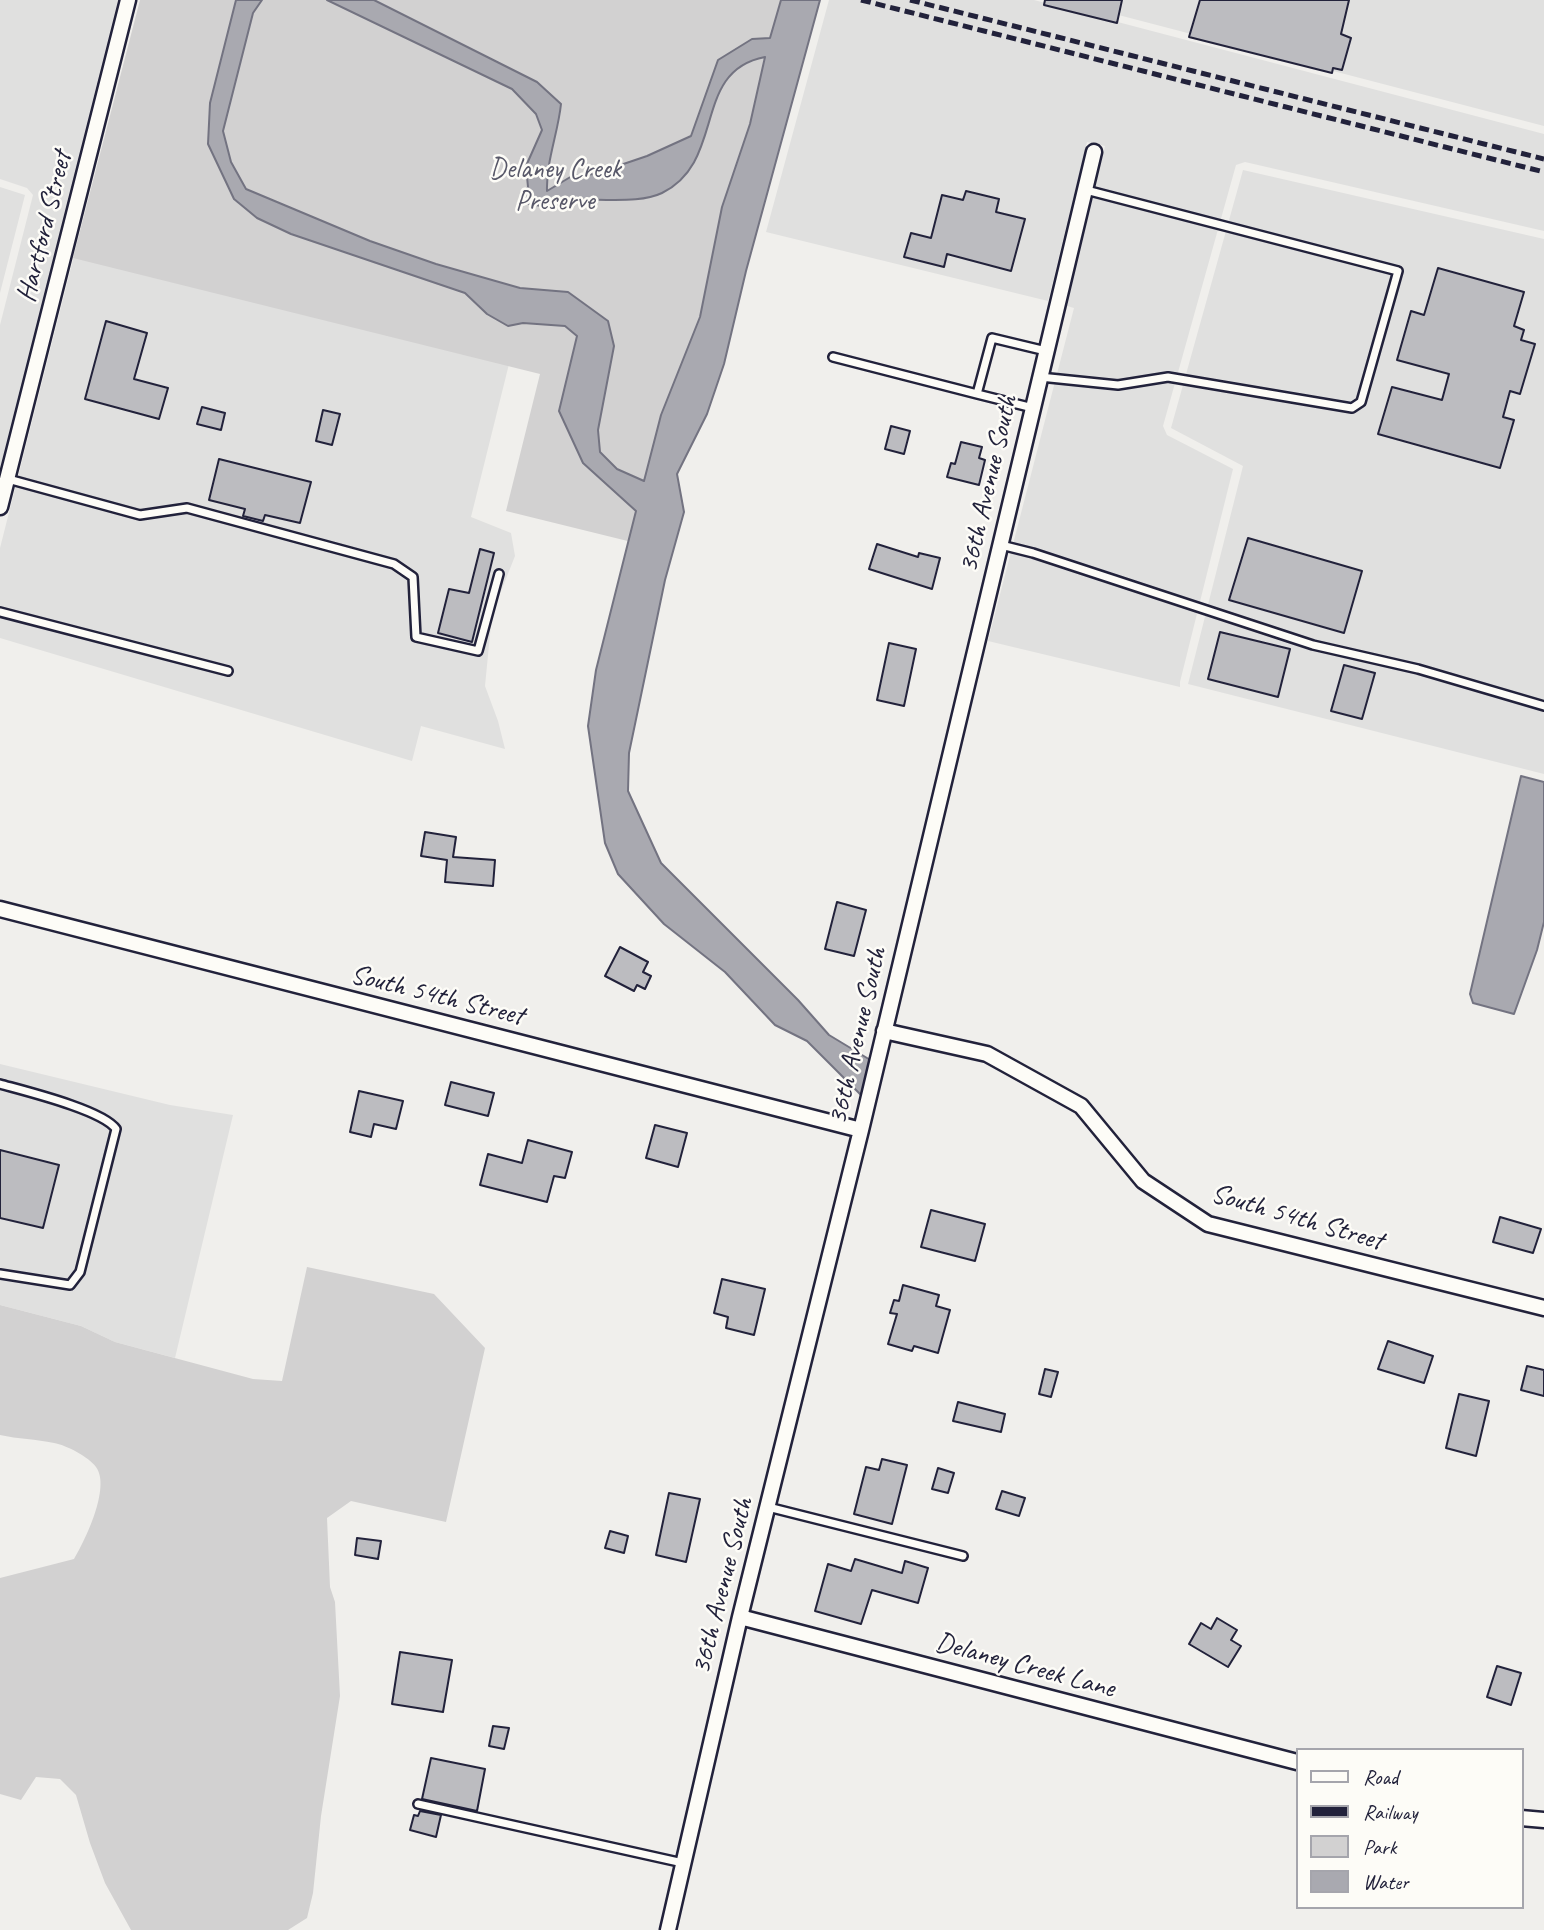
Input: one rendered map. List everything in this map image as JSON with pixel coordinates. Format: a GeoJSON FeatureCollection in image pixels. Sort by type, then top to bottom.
{"type":"FeatureCollection","features":[{"type":"Feature","properties":{"kind":"street","name":"Hartford Street"},"geometry":{"type":"LineString","coordinates":[[0,508],[128,0]]}},
{"type":"Feature","properties":{"kind":"street","name":"36th Avenue South"},"geometry":{"type":"LineString","coordinates":[[668,1930],[740,1618],[861,1129],[1094,152]]}},
{"type":"Feature","properties":{"kind":"street","name":"South 54th Street"},"geometry":{"type":"LineString","coordinates":[[0,909],[861,1129]]}},
{"type":"Feature","properties":{"kind":"street","name":"South 54th Street"},"geometry":{"type":"LineString","coordinates":[[884,1031],[987,1054],[1080,1106],[1143,1181],[1208,1224],[1544,1308]]}},
{"type":"Feature","properties":{"kind":"street","name":"Delaney Creek Lane"},"geometry":{"type":"LineString","coordinates":[[740,1618],[1296,1762]]}},
{"type":"Feature","properties":{"kind":"street"},"geometry":{"type":"LineString","coordinates":[[1523,1818],[1544,1820]]}},
{"type":"Feature","properties":{"kind":"lane"},"geometry":{"type":"LineString","coordinates":[[1040,377],[1118,385],[1168,377],[1352,408],[1361,402],[1398,271],[1085,190]]}},
{"type":"Feature","properties":{"kind":"lane"},"geometry":{"type":"LineString","coordinates":[[977,394],[992,338],[1046,351]]}},
{"type":"Feature","properties":{"kind":"lane"},"geometry":{"type":"LineString","coordinates":[[833,357],[1033,408]]}},
{"type":"Feature","properties":{"kind":"lane"},"geometry":{"type":"LineString","coordinates":[[7,479],[140,515],[187,508],[394,564],[413,577],[416,637],[478,651],[499,574]]}},
{"type":"Feature","properties":{"kind":"lane"},"geometry":{"type":"LineString","coordinates":[[1000,545],[1033,553],[1313,645],[1418,669],[1544,706]]}},
{"type":"Feature","properties":{"kind":"lane"},"geometry":{"type":"LineString","coordinates":[[0,612],[229,671]]}},
{"type":"Feature","properties":{"kind":"lane"},"geometry":{"type":"LineString","coordinates":[[0,1084],[70,1105],[111,1123],[116,1129],[80,1272],[70,1285],[0,1274]]}},
{"type":"Feature","properties":{"kind":"lane"},"geometry":{"type":"LineString","coordinates":[[768,1507],[963,1556]]}},
{"type":"Feature","properties":{"kind":"lane"},"geometry":{"type":"LineString","coordinates":[[418,1804],[683,1864]]}},
{"type":"Feature","properties":{"kind":"shaded area"},"geometry":{"type":"Polygon","coordinates":[[[0,0],[118,0],[0,468],[0,325],[33,195],[27,188],[0,179],[0,0]]]}},
{"type":"Feature","properties":{"kind":"shaded area"},"geometry":{"type":"Polygon","coordinates":[[[829,0],[1034,0],[1544,134],[1544,231],[1245,162],[1236,165],[1163,426],[1167,435],[1233,469],[1180,687],[988,641],[1074,308],[1067,306],[1105,146],[1087,142],[1048,301],[766,232],[829,0]]]}},
{"type":"Feature","properties":{"kind":"shaded area"},"geometry":{"type":"Polygon","coordinates":[[[1061,0],[1544,0],[1544,126],[1061,0]]]}},
{"type":"Feature","properties":{"kind":"shaded area"},"geometry":{"type":"Polygon","coordinates":[[[1243,170],[1544,239],[1544,774],[1188,684],[1243,466],[1171,428],[1243,170]]]}},
{"type":"Feature","properties":{"kind":"shaded area"},"geometry":{"type":"Polygon","coordinates":[[[0,187],[25,195],[0,293],[0,187]]]}},
{"type":"Feature","properties":{"kind":"shaded area"},"geometry":{"type":"Polygon","coordinates":[[[78,240],[511,356],[471,517],[511,533],[515,556],[492,614],[485,686],[505,749],[421,726],[412,761],[0,638],[0,548],[78,240]]]}},
{"type":"Feature","properties":{"kind":"shaded area"},"geometry":{"type":"Polygon","coordinates":[[[0,1064],[170,1105],[233,1115],[175,1358],[115,1342],[81,1326],[0,1305],[0,1064]]]}},
{"type":"Feature","properties":{"kind":"green space","name":"Delaney Creek Preserve"},"geometry":{"type":"Polygon","coordinates":[[[140,0],[795,0],[656,548],[506,511],[540,374],[73,258],[140,0]]]}},
{"type":"Feature","properties":{"kind":"green space"},"geometry":{"type":"Polygon","coordinates":[[[307,1267],[434,1294],[485,1348],[446,1522],[351,1501],[327,1518],[340,1696],[321,1816],[313,1893],[307,1918],[288,1930],[131,1930],[105,1883],[76,1795],[60,1779],[36,1777],[21,1800],[0,1794],[0,1578],[74,1559],[95,1514],[99,1500],[100,1476],[88,1459],[65,1446],[0,1435],[0,1305],[81,1326],[115,1342],[253,1379],[282,1381],[307,1267]]]}},
{"type":"Feature","properties":{"kind":"water"},"geometry":{"type":"Polygon","coordinates":[[[236,0],[262,0],[253,13],[223,131],[231,162],[246,189],[370,241],[436,264],[520,288],[568,292],[608,321],[614,346],[598,430],[600,452],[617,469],[644,481],[661,415],[700,317],[722,207],[750,124],[765,57],[742,66],[727,80],[717,98],[695,160],[682,179],[662,193],[635,199],[582,200],[539,206],[519,202],[528,187],[526,166],[542,130],[536,114],[512,89],[327,0],[374,0],[537,82],[561,104],[548,169],[547,191],[572,176],[594,174],[647,156],[691,136],[718,60],[752,39],[770,38],[781,0],[820,0],[746,271],[724,364],[707,414],[677,474],[684,512],[665,580],[629,753],[628,791],[661,863],[798,1000],[829,1035],[872,1061],[861,1095],[807,1041],[775,1025],[725,972],[664,924],[618,874],[605,843],[588,726],[596,670],[636,511],[583,463],[559,411],[577,336],[565,326],[523,323],[508,326],[487,314],[465,293],[291,234],[257,218],[234,199],[208,144],[210,103],[236,0]]]}},
{"type":"Feature","properties":{"kind":"water"},"geometry":{"type":"Polygon","coordinates":[[[1521,776],[1544,782],[1544,922],[1514,1014],[1473,1003],[1470,994],[1521,776]]]}},
{"type":"Feature","properties":{"kind":"building"},"geometry":{"type":"Polygon","coordinates":[[[1045,0],[1122,0],[1117,23],[1044,5],[1045,0]]]}},
{"type":"Feature","properties":{"kind":"building"},"geometry":{"type":"Polygon","coordinates":[[[1200,0],[1349,0],[1341,34],[1351,38],[1342,70],[1333,68],[1332,73],[1189,37],[1200,0]]]}},
{"type":"Feature","properties":{"kind":"building"},"geometry":{"type":"Polygon","coordinates":[[[966,191],[999,199],[996,212],[1025,219],[1011,271],[947,254],[944,267],[904,257],[911,233],[931,238],[942,195],[963,200],[966,191]]]}},
{"type":"Feature","properties":{"kind":"building"},"geometry":{"type":"Polygon","coordinates":[[[1438,268],[1524,292],[1514,326],[1524,330],[1521,340],[1535,344],[1520,394],[1510,391],[1503,417],[1514,420],[1500,468],[1378,434],[1392,387],[1442,400],[1449,374],[1397,360],[1411,311],[1424,315],[1438,268]]]}},
{"type":"Feature","properties":{"kind":"building"},"geometry":{"type":"Polygon","coordinates":[[[106,321],[147,333],[134,379],[168,388],[159,419],[85,399],[106,321]]]}},
{"type":"Feature","properties":{"kind":"building"},"geometry":{"type":"Polygon","coordinates":[[[202,407],[225,413],[221,430],[197,424],[202,407]]]}},
{"type":"Feature","properties":{"kind":"building"},"geometry":{"type":"Polygon","coordinates":[[[323,410],[340,414],[332,445],[316,441],[323,410]]]}},
{"type":"Feature","properties":{"kind":"building"},"geometry":{"type":"Polygon","coordinates":[[[891,426],[910,431],[904,454],[885,449],[891,426]]]}},
{"type":"Feature","properties":{"kind":"building"},"geometry":{"type":"Polygon","coordinates":[[[961,442],[982,447],[979,458],[985,460],[979,485],[947,477],[951,463],[955,464],[961,442]]]}},
{"type":"Feature","properties":{"kind":"building"},"geometry":{"type":"Polygon","coordinates":[[[219,459],[311,482],[300,523],[265,515],[263,521],[243,516],[245,509],[209,500],[219,459]]]}},
{"type":"Feature","properties":{"kind":"building"},"geometry":{"type":"Polygon","coordinates":[[[1248,538],[1362,571],[1344,633],[1229,600],[1248,538]]]}},
{"type":"Feature","properties":{"kind":"building"},"geometry":{"type":"Polygon","coordinates":[[[877,544],[918,557],[919,553],[940,558],[932,589],[869,569],[877,544]]]}},
{"type":"Feature","properties":{"kind":"building"},"geometry":{"type":"Polygon","coordinates":[[[480,549],[494,553],[472,642],[438,633],[449,589],[469,593],[480,549]]]}},
{"type":"Feature","properties":{"kind":"building"},"geometry":{"type":"Polygon","coordinates":[[[1220,632],[1290,649],[1278,697],[1208,679],[1220,632]]]}},
{"type":"Feature","properties":{"kind":"building"},"geometry":{"type":"Polygon","coordinates":[[[889,643],[916,649],[904,706],[877,700],[889,643]]]}},
{"type":"Feature","properties":{"kind":"building"},"geometry":{"type":"Polygon","coordinates":[[[1344,665],[1375,673],[1362,719],[1331,711],[1344,665]]]}},
{"type":"Feature","properties":{"kind":"building"},"geometry":{"type":"Polygon","coordinates":[[[425,832],[456,837],[453,857],[495,860],[493,886],[445,882],[447,860],[421,856],[425,832]]]}},
{"type":"Feature","properties":{"kind":"building"},"geometry":{"type":"Polygon","coordinates":[[[837,902],[866,910],[854,956],[825,949],[837,902]]]}},
{"type":"Feature","properties":{"kind":"building"},"geometry":{"type":"Polygon","coordinates":[[[620,947],[648,962],[643,972],[651,976],[645,989],[637,985],[634,991],[605,976],[620,947]]]}},
{"type":"Feature","properties":{"kind":"building"},"geometry":{"type":"Polygon","coordinates":[[[451,1082],[494,1093],[488,1116],[445,1105],[451,1082]]]}},
{"type":"Feature","properties":{"kind":"building"},"geometry":{"type":"Polygon","coordinates":[[[359,1091],[403,1101],[396,1129],[374,1124],[371,1137],[350,1132],[359,1091]]]}},
{"type":"Feature","properties":{"kind":"building"},"geometry":{"type":"Polygon","coordinates":[[[655,1125],[687,1133],[678,1167],[646,1158],[655,1125]]]}},
{"type":"Feature","properties":{"kind":"building"},"geometry":{"type":"Polygon","coordinates":[[[528,1140],[572,1152],[565,1178],[554,1176],[547,1202],[480,1185],[488,1154],[522,1163],[528,1140]]]}},
{"type":"Feature","properties":{"kind":"building"},"geometry":{"type":"Polygon","coordinates":[[[0,1150],[59,1165],[43,1228],[0,1218],[0,1150]]]}},
{"type":"Feature","properties":{"kind":"building"},"geometry":{"type":"Polygon","coordinates":[[[931,1210],[985,1224],[975,1261],[921,1247],[931,1210]]]}},
{"type":"Feature","properties":{"kind":"building"},"geometry":{"type":"Polygon","coordinates":[[[1500,1217],[1541,1229],[1533,1253],[1493,1242],[1500,1217]]]}},
{"type":"Feature","properties":{"kind":"building"},"geometry":{"type":"Polygon","coordinates":[[[722,1279],[765,1289],[754,1335],[726,1328],[728,1317],[714,1313],[722,1279]]]}},
{"type":"Feature","properties":{"kind":"building"},"geometry":{"type":"Polygon","coordinates":[[[903,1285],[939,1295],[936,1306],[950,1310],[938,1353],[914,1346],[912,1351],[888,1344],[897,1314],[890,1313],[894,1300],[899,1301],[903,1285]]]}},
{"type":"Feature","properties":{"kind":"building"},"geometry":{"type":"Polygon","coordinates":[[[1388,1341],[1433,1356],[1424,1383],[1378,1369],[1388,1341]]]}},
{"type":"Feature","properties":{"kind":"building"},"geometry":{"type":"Polygon","coordinates":[[[1527,1366],[1544,1370],[1544,1396],[1521,1390],[1527,1366]]]}},
{"type":"Feature","properties":{"kind":"building"},"geometry":{"type":"Polygon","coordinates":[[[1045,1369],[1058,1372],[1051,1397],[1039,1394],[1045,1369]]]}},
{"type":"Feature","properties":{"kind":"building"},"geometry":{"type":"Polygon","coordinates":[[[1459,1394],[1489,1401],[1476,1456],[1446,1448],[1459,1394]]]}},
{"type":"Feature","properties":{"kind":"building"},"geometry":{"type":"Polygon","coordinates":[[[958,1402],[1005,1414],[1001,1432],[953,1421],[958,1402]]]}},
{"type":"Feature","properties":{"kind":"building"},"geometry":{"type":"Polygon","coordinates":[[[882,1459],[907,1465],[892,1524],[854,1514],[866,1467],[879,1470],[882,1459]]]}},
{"type":"Feature","properties":{"kind":"building"},"geometry":{"type":"Polygon","coordinates":[[[938,1468],[954,1473],[948,1493],[932,1489],[938,1468]]]}},
{"type":"Feature","properties":{"kind":"building"},"geometry":{"type":"Polygon","coordinates":[[[1002,1491],[1025,1498],[1019,1516],[996,1509],[1002,1491]]]}},
{"type":"Feature","properties":{"kind":"building"},"geometry":{"type":"Polygon","coordinates":[[[669,1493],[700,1499],[686,1562],[656,1555],[669,1493]]]}},
{"type":"Feature","properties":{"kind":"building"},"geometry":{"type":"Polygon","coordinates":[[[610,1531],[628,1536],[624,1553],[605,1548],[610,1531]]]}},
{"type":"Feature","properties":{"kind":"building"},"geometry":{"type":"Polygon","coordinates":[[[357,1538],[381,1541],[378,1559],[355,1555],[357,1538]]]}},
{"type":"Feature","properties":{"kind":"building"},"geometry":{"type":"Polygon","coordinates":[[[855,1559],[902,1573],[905,1561],[928,1568],[918,1603],[872,1590],[861,1624],[815,1611],[828,1564],[851,1571],[855,1559]]]}},
{"type":"Feature","properties":{"kind":"building"},"geometry":{"type":"Polygon","coordinates":[[[1217,1618],[1237,1630],[1231,1640],[1241,1646],[1228,1667],[1189,1644],[1201,1623],[1211,1629],[1217,1618]]]}},
{"type":"Feature","properties":{"kind":"building"},"geometry":{"type":"Polygon","coordinates":[[[400,1652],[452,1660],[443,1712],[392,1704],[400,1652]]]}},
{"type":"Feature","properties":{"kind":"building"},"geometry":{"type":"Polygon","coordinates":[[[1497,1666],[1521,1673],[1511,1705],[1487,1697],[1497,1666]]]}},
{"type":"Feature","properties":{"kind":"building"},"geometry":{"type":"Polygon","coordinates":[[[493,1726],[509,1728],[504,1749],[489,1746],[493,1726]]]}},
{"type":"Feature","properties":{"kind":"building"},"geometry":{"type":"Polygon","coordinates":[[[431,1758],[485,1769],[477,1811],[422,1799],[431,1758]]]}},
{"type":"Feature","properties":{"kind":"building"},"geometry":{"type":"Polygon","coordinates":[[[420,1811],[441,1815],[436,1837],[410,1830],[414,1815],[418,1816],[420,1811]]]}},
{"type":"Feature","properties":{"kind":"railway"},"geometry":{"type":"LineString","coordinates":[[861,0],[1544,172]]}},
{"type":"Feature","properties":{"kind":"railway"},"geometry":{"type":"LineString","coordinates":[[910,0],[1544,159]]}}]}
